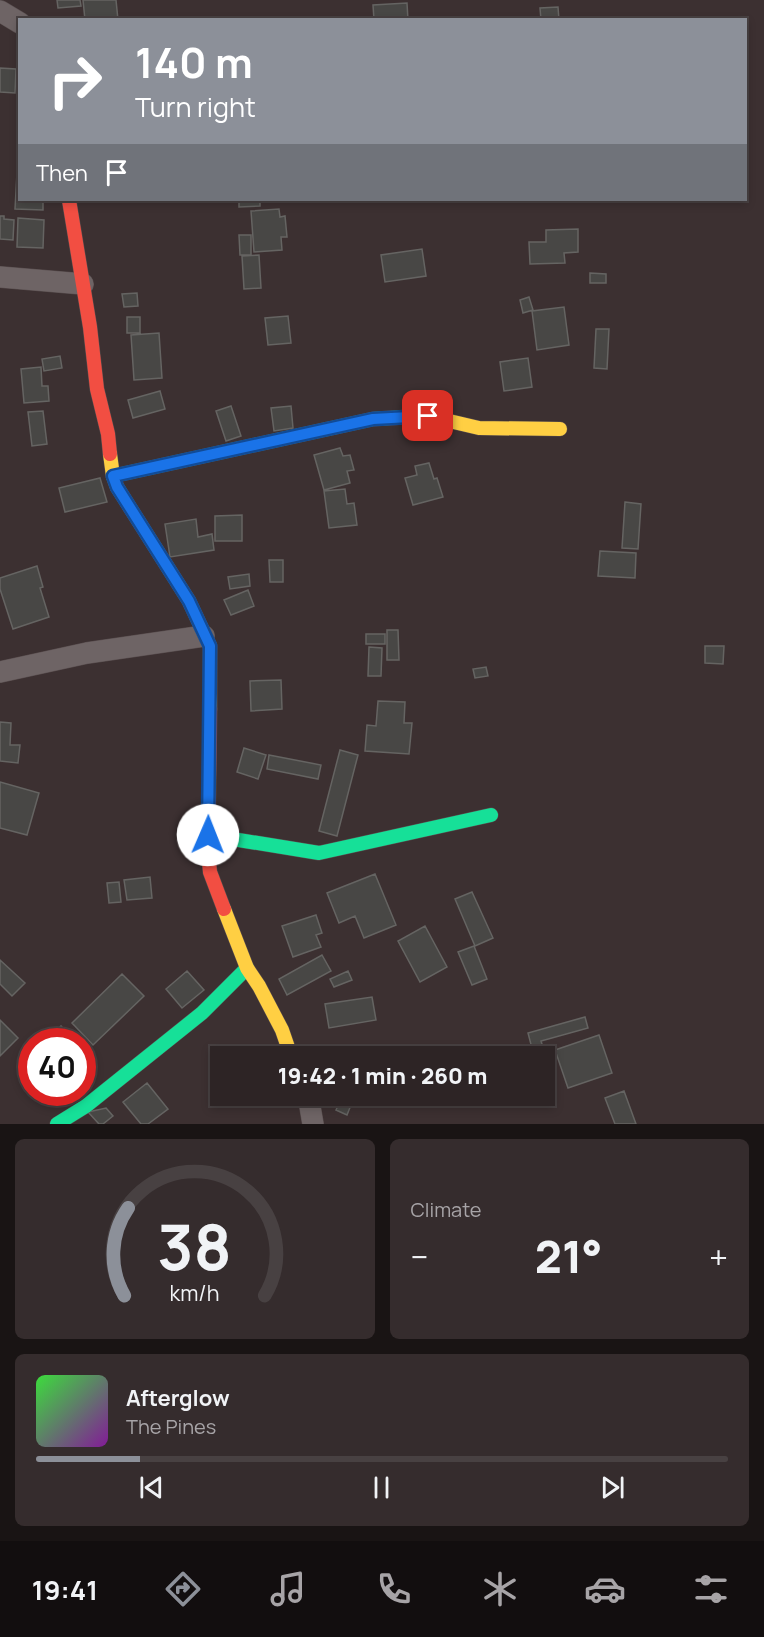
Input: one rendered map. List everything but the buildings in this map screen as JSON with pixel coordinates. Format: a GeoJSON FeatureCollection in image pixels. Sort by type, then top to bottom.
{"type":"FeatureCollection","features":[{"type":"Feature","properties":{"kind":"street"},"geometry":{"type":"LineString","coordinates":[[0,11],[18,22]]}},
{"type":"Feature","properties":{"kind":"street"},"geometry":{"type":"LineString","coordinates":[[69,201],[97,389],[108,434],[113,476],[117,487],[189,601],[210,646],[208,835],[210,872],[247,968],[282,1030],[288,1046]]}},
{"type":"Feature","properties":{"kind":"street"},"geometry":{"type":"LineString","coordinates":[[0,277],[83,284]]}},
{"type":"Feature","properties":{"kind":"street"},"geometry":{"type":"LineString","coordinates":[[113,476],[373,419],[428,416],[479,428],[561,429]]}},
{"type":"Feature","properties":{"kind":"street"},"geometry":{"type":"LineString","coordinates":[[0,672],[87,653],[204,636]]}},
{"type":"Feature","properties":{"kind":"street"},"geometry":{"type":"LineString","coordinates":[[208,835],[319,853],[491,815]]}},
{"type":"Feature","properties":{"kind":"street"},"geometry":{"type":"LineString","coordinates":[[57,1124],[86,1106],[202,1013],[247,968]]}},
{"type":"Feature","properties":{"kind":"street"},"geometry":{"type":"LineString","coordinates":[[310,1106],[314,1124]]}},
{"type":"Feature","properties":{"kind":"traffic: fast"},"geometry":{"type":"LineString","coordinates":[[113,476],[373,419],[407,417]]}},
{"type":"Feature","properties":{"kind":"traffic: fast"},"geometry":{"type":"LineString","coordinates":[[208,835],[319,853],[491,815]]}},
{"type":"Feature","properties":{"kind":"traffic: fast"},"geometry":{"type":"LineString","coordinates":[[57,1124],[86,1106],[202,1013],[247,968]]}},
{"type":"Feature","properties":{"kind":"traffic: slow"},"geometry":{"type":"LineString","coordinates":[[407,417],[428,416],[479,428],[560,429]]}},
{"type":"Feature","properties":{"kind":"traffic: slow"},"geometry":{"type":"LineString","coordinates":[[110,454],[117,487],[189,601],[210,646],[210,709]]}},
{"type":"Feature","properties":{"kind":"traffic: slow"},"geometry":{"type":"LineString","coordinates":[[224,909],[247,968],[282,1030],[288,1046]]}},
{"type":"Feature","properties":{"kind":"traffic: jam"},"geometry":{"type":"LineString","coordinates":[[69,201],[90,327],[97,389],[108,434],[110,454]]}},
{"type":"Feature","properties":{"kind":"traffic: jam"},"geometry":{"type":"LineString","coordinates":[[210,709],[208,851],[210,872],[224,909]]}},
{"type":"Feature","properties":{"kind":"route"},"geometry":{"type":"LineString","coordinates":[[208,835],[210,646],[189,601],[117,487],[113,476],[373,419],[428,416]]}}]}
